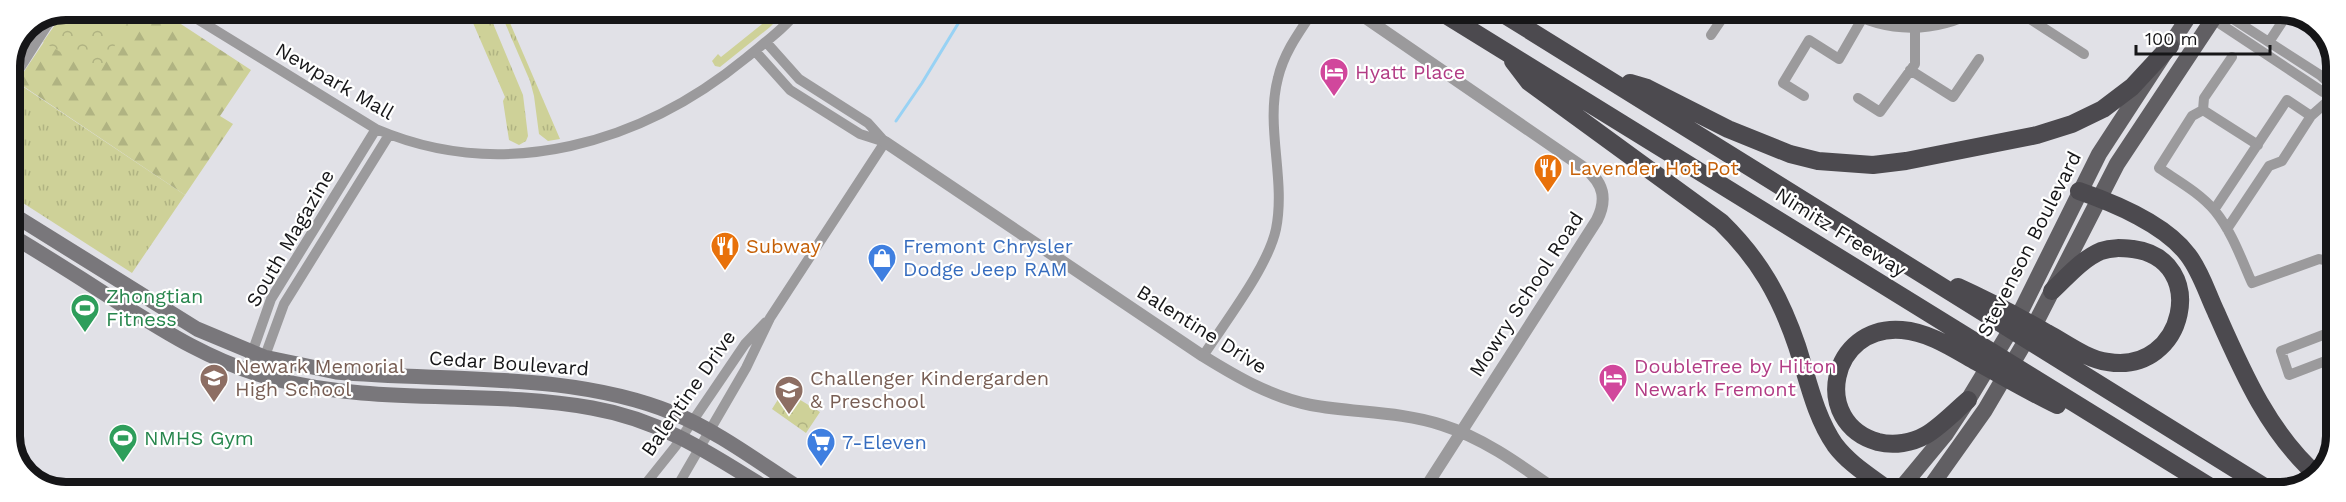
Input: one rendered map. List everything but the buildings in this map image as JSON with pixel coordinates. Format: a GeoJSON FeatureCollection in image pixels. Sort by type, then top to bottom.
{"type":"FeatureCollection","features":[{"type":"Feature","properties":{"kind":"highway","name":"Nimitz Freeway"},"geometry":{"type":"LineString","coordinates":[[1454,20],[2202,482]]}},
{"type":"Feature","properties":{"kind":"highway","name":"Nimitz Freeway"},"geometry":{"type":"LineString","coordinates":[[1513,20],[2256,482]]}},
{"type":"Feature","properties":{"kind":"highway"},"geometry":{"type":"LineString","coordinates":[[1600,73],[1647,88],[1728,129],[1790,154],[1818,161],[1873,165],[1906,161],[2026,137],[2072,124],[2103,109],[2132,87],[2170,46]]}},
{"type":"Feature","properties":{"kind":"highway"},"geometry":{"type":"LineString","coordinates":[[1504,50],[1529,82],[1720,222],[1755,258],[1782,304],[1825,428],[1848,459],[1878,482]]}},
{"type":"Feature","properties":{"kind":"highway"},"geometry":{"type":"LineString","coordinates":[[2079,191],[2099,198],[2153,225],[2174,239],[2188,255],[2272,423],[2287,446],[2312,470]]}},
{"type":"Feature","properties":{"kind":"highway"},"geometry":{"type":"LineString","coordinates":[[1896,259],[1992,302],[2086,355],[2108,362],[2129,362],[2146,358],[2163,346],[2175,330],[2181,310],[2180,290],[2172,272],[2159,258],[2142,250],[2118,247],[2102,251],[2084,261],[2052,291]]}},
{"type":"Feature","properties":{"kind":"highway"},"geometry":{"type":"LineString","coordinates":[[1968,400],[1926,435],[1908,442],[1889,445],[1869,440],[1851,428],[1840,411],[1836,393],[1838,374],[1845,354],[1861,339],[1880,332],[1901,330],[1946,344],[2044,398],[2136,441]]}},
{"type":"Feature","properties":{"kind":"main road","name":"Stevenson Boulevard"},"geometry":{"type":"LineString","coordinates":[[1906,482],[1945,435],[2016,321],[2099,154],[2187,20]]}},
{"type":"Feature","properties":{"kind":"main road","name":"Stevenson Boulevard"},"geometry":{"type":"LineString","coordinates":[[1934,482],[1984,410],[2032,330],[2117,164],[2212,20]]}},
{"type":"Feature","properties":{"kind":"main road","name":"Cedar Boulevard"},"geometry":{"type":"LineString","coordinates":[[20,219],[196,329],[258,355],[336,372],[580,388],[637,400],[692,421],[789,482]]}},
{"type":"Feature","properties":{"kind":"main road","name":"Cedar Boulevard"},"geometry":{"type":"LineString","coordinates":[[20,241],[170,335],[208,355],[252,372],[335,391],[538,402],[592,408],[631,418],[682,437],[756,482]]}},
{"type":"Feature","properties":{"kind":"street","name":"Newpark Mall"},"geometry":{"type":"LineString","coordinates":[[199,20],[376,129],[407,141],[450,152],[480,154],[518,154],[576,144],[618,133],[678,105],[716,82],[766,42],[789,20]]}},
{"type":"Feature","properties":{"kind":"street"},"geometry":{"type":"LineString","coordinates":[[1203,356],[1258,270],[1271,244],[1278,209],[1274,108],[1277,79],[1286,54],[1308,20]]}},
{"type":"Feature","properties":{"kind":"street","name":"Mowry School Road"},"geometry":{"type":"LineString","coordinates":[[1368,20],[1587,171],[1602,190],[1603,204],[1597,220],[1429,482]]}},
{"type":"Feature","properties":{"kind":"street"},"geometry":{"type":"LineString","coordinates":[[1711,35],[1721,20]]}},
{"type":"Feature","properties":{"kind":"street"},"geometry":{"type":"LineString","coordinates":[[1804,96],[1783,83],[1809,40],[1839,59],[1861,20]]}},
{"type":"Feature","properties":{"kind":"street"},"geometry":{"type":"LineString","coordinates":[[1866,20],[1898,28],[1915,29],[1942,25],[1954,20]]}},
{"type":"Feature","properties":{"kind":"street"},"geometry":{"type":"LineString","coordinates":[[2031,20],[2084,54]]}},
{"type":"Feature","properties":{"kind":"street"},"geometry":{"type":"LineString","coordinates":[[2226,20],[2326,92]]}},
{"type":"Feature","properties":{"kind":"street"},"geometry":{"type":"LineString","coordinates":[[2230,20],[2269,42],[2326,80]]}},
{"type":"Feature","properties":{"kind":"street"},"geometry":{"type":"LineString","coordinates":[[2269,42],[2283,20]]}},
{"type":"Feature","properties":{"kind":"street"},"geometry":{"type":"LineString","coordinates":[[20,68],[50,22]]}},
{"type":"Feature","properties":{"kind":"street"},"geometry":{"type":"LineString","coordinates":[[1858,98],[1880,112],[1915,64],[1915,29]]}},
{"type":"Feature","properties":{"kind":"street","name":"Balentine Drive"},"geometry":{"type":"LineString","coordinates":[[766,42],[799,79],[867,123],[885,142],[1203,356],[1252,385],[1311,405],[1410,416],[1461,432],[1493,448],[1544,482]]}},
{"type":"Feature","properties":{"kind":"street","name":"Balentine Drive"},"geometry":{"type":"LineString","coordinates":[[755,51],[790,90],[860,134],[885,142]]}},
{"type":"Feature","properties":{"kind":"street"},"geometry":{"type":"LineString","coordinates":[[2203,110],[2204,98],[2232,57]]}},
{"type":"Feature","properties":{"kind":"street"},"geometry":{"type":"LineString","coordinates":[[1910,70],[1953,97],[1979,59]]}},
{"type":"Feature","properties":{"kind":"street"},"geometry":{"type":"LineString","coordinates":[[2214,210],[2287,100],[2312,116]]}},
{"type":"Feature","properties":{"kind":"street"},"geometry":{"type":"LineString","coordinates":[[2228,229],[2269,166],[2283,161],[2312,116],[2326,103]]}},
{"type":"Feature","properties":{"kind":"street"},"geometry":{"type":"LineString","coordinates":[[2203,110],[2258,145]]}},
{"type":"Feature","properties":{"kind":"street"},"geometry":{"type":"LineString","coordinates":[[2203,110],[2192,116],[2159,168],[2194,192],[2214,210],[2228,229],[2252,283],[2319,259],[2326,261]]}},
{"type":"Feature","properties":{"kind":"street","name":"South Magazine"},"geometry":{"type":"LineString","coordinates":[[252,372],[271,299],[376,129]]}},
{"type":"Feature","properties":{"kind":"street","name":"South Magazine"},"geometry":{"type":"LineString","coordinates":[[258,355],[293,288],[389,135]]}},
{"type":"Feature","properties":{"kind":"street","name":"Balentine Drive"},"geometry":{"type":"LineString","coordinates":[[680,482],[746,368],[771,318],[885,142]]}},
{"type":"Feature","properties":{"kind":"street","name":"Balentine Drive"},"geometry":{"type":"LineString","coordinates":[[647,482],[682,437],[745,344],[771,318]]}},
{"type":"Feature","properties":{"kind":"street"},"geometry":{"type":"LineString","coordinates":[[2326,334],[2281,351],[2289,375],[2326,361]]}},
{"type":"Feature","properties":{"kind":"green space"},"geometry":{"type":"Polygon","coordinates":[[[58,20],[129,20],[99,74],[43,42],[58,20]]]}},
{"type":"Feature","properties":{"kind":"green space"},"geometry":{"type":"Polygon","coordinates":[[[59,20],[175,20],[251,70],[220,116],[233,124],[185,195],[20,84],[20,78],[59,20]]]}},
{"type":"Feature","properties":{"kind":"green space"},"geometry":{"type":"Polygon","coordinates":[[[472,20],[492,20],[523,95],[528,136],[526,141],[519,145],[509,140],[503,101],[505,97],[472,20]]]}},
{"type":"Feature","properties":{"kind":"green space"},"geometry":{"type":"Polygon","coordinates":[[[504,20],[509,20],[560,139],[548,141],[539,134],[530,81],[504,20]]]}},
{"type":"Feature","properties":{"kind":"green space"},"geometry":{"type":"Polygon","coordinates":[[[777,20],[720,67],[715,66],[712,61],[718,54],[721,57],[766,21],[777,20]]]}},
{"type":"Feature","properties":{"kind":"green space"},"geometry":{"type":"Polygon","coordinates":[[[20,85],[185,195],[132,273],[20,201],[20,85]]]}},
{"type":"Feature","properties":{"kind":"green space"},"geometry":{"type":"Polygon","coordinates":[[[784,390],[820,412],[806,433],[772,409],[784,390]]]}},
{"type":"Feature","properties":{"kind":"waterway"},"geometry":{"type":"LineString","coordinates":[[896,121],[960,20]]}},
{"type":"Feature","properties":{"kind":"place","name":"Hyatt Place"},"geometry":{"type":"Point","coordinates":[1334,98]}},
{"type":"Feature","properties":{"kind":"place","name":"Lavender Hot Pot"},"geometry":{"type":"Point","coordinates":[1548,194]}},
{"type":"Feature","properties":{"kind":"place","name":"Subway"},"geometry":{"type":"Point","coordinates":[725,272]}},
{"type":"Feature","properties":{"kind":"place","name":"Fremont Chrysler Dodge Jeep RAM"},"geometry":{"type":"Point","coordinates":[882,284]}},
{"type":"Feature","properties":{"kind":"place","name":"Zhongtian Fitness"},"geometry":{"type":"Point","coordinates":[85,334]}},
{"type":"Feature","properties":{"kind":"place","name":"Newark Memorial High School"},"geometry":{"type":"Point","coordinates":[214,404]}},
{"type":"Feature","properties":{"kind":"place","name":"DoubleTree by Hilton Newark Fremont"},"geometry":{"type":"Point","coordinates":[1613,404]}},
{"type":"Feature","properties":{"kind":"place","name":"Challenger Kindergarden & Preschool"},"geometry":{"type":"Point","coordinates":[789,416]}},
{"type":"Feature","properties":{"kind":"place","name":"NMHS Gym"},"geometry":{"type":"Point","coordinates":[123,464]}},
{"type":"Feature","properties":{"kind":"place","name":"7-Eleven"},"geometry":{"type":"Point","coordinates":[821,468]}}]}
